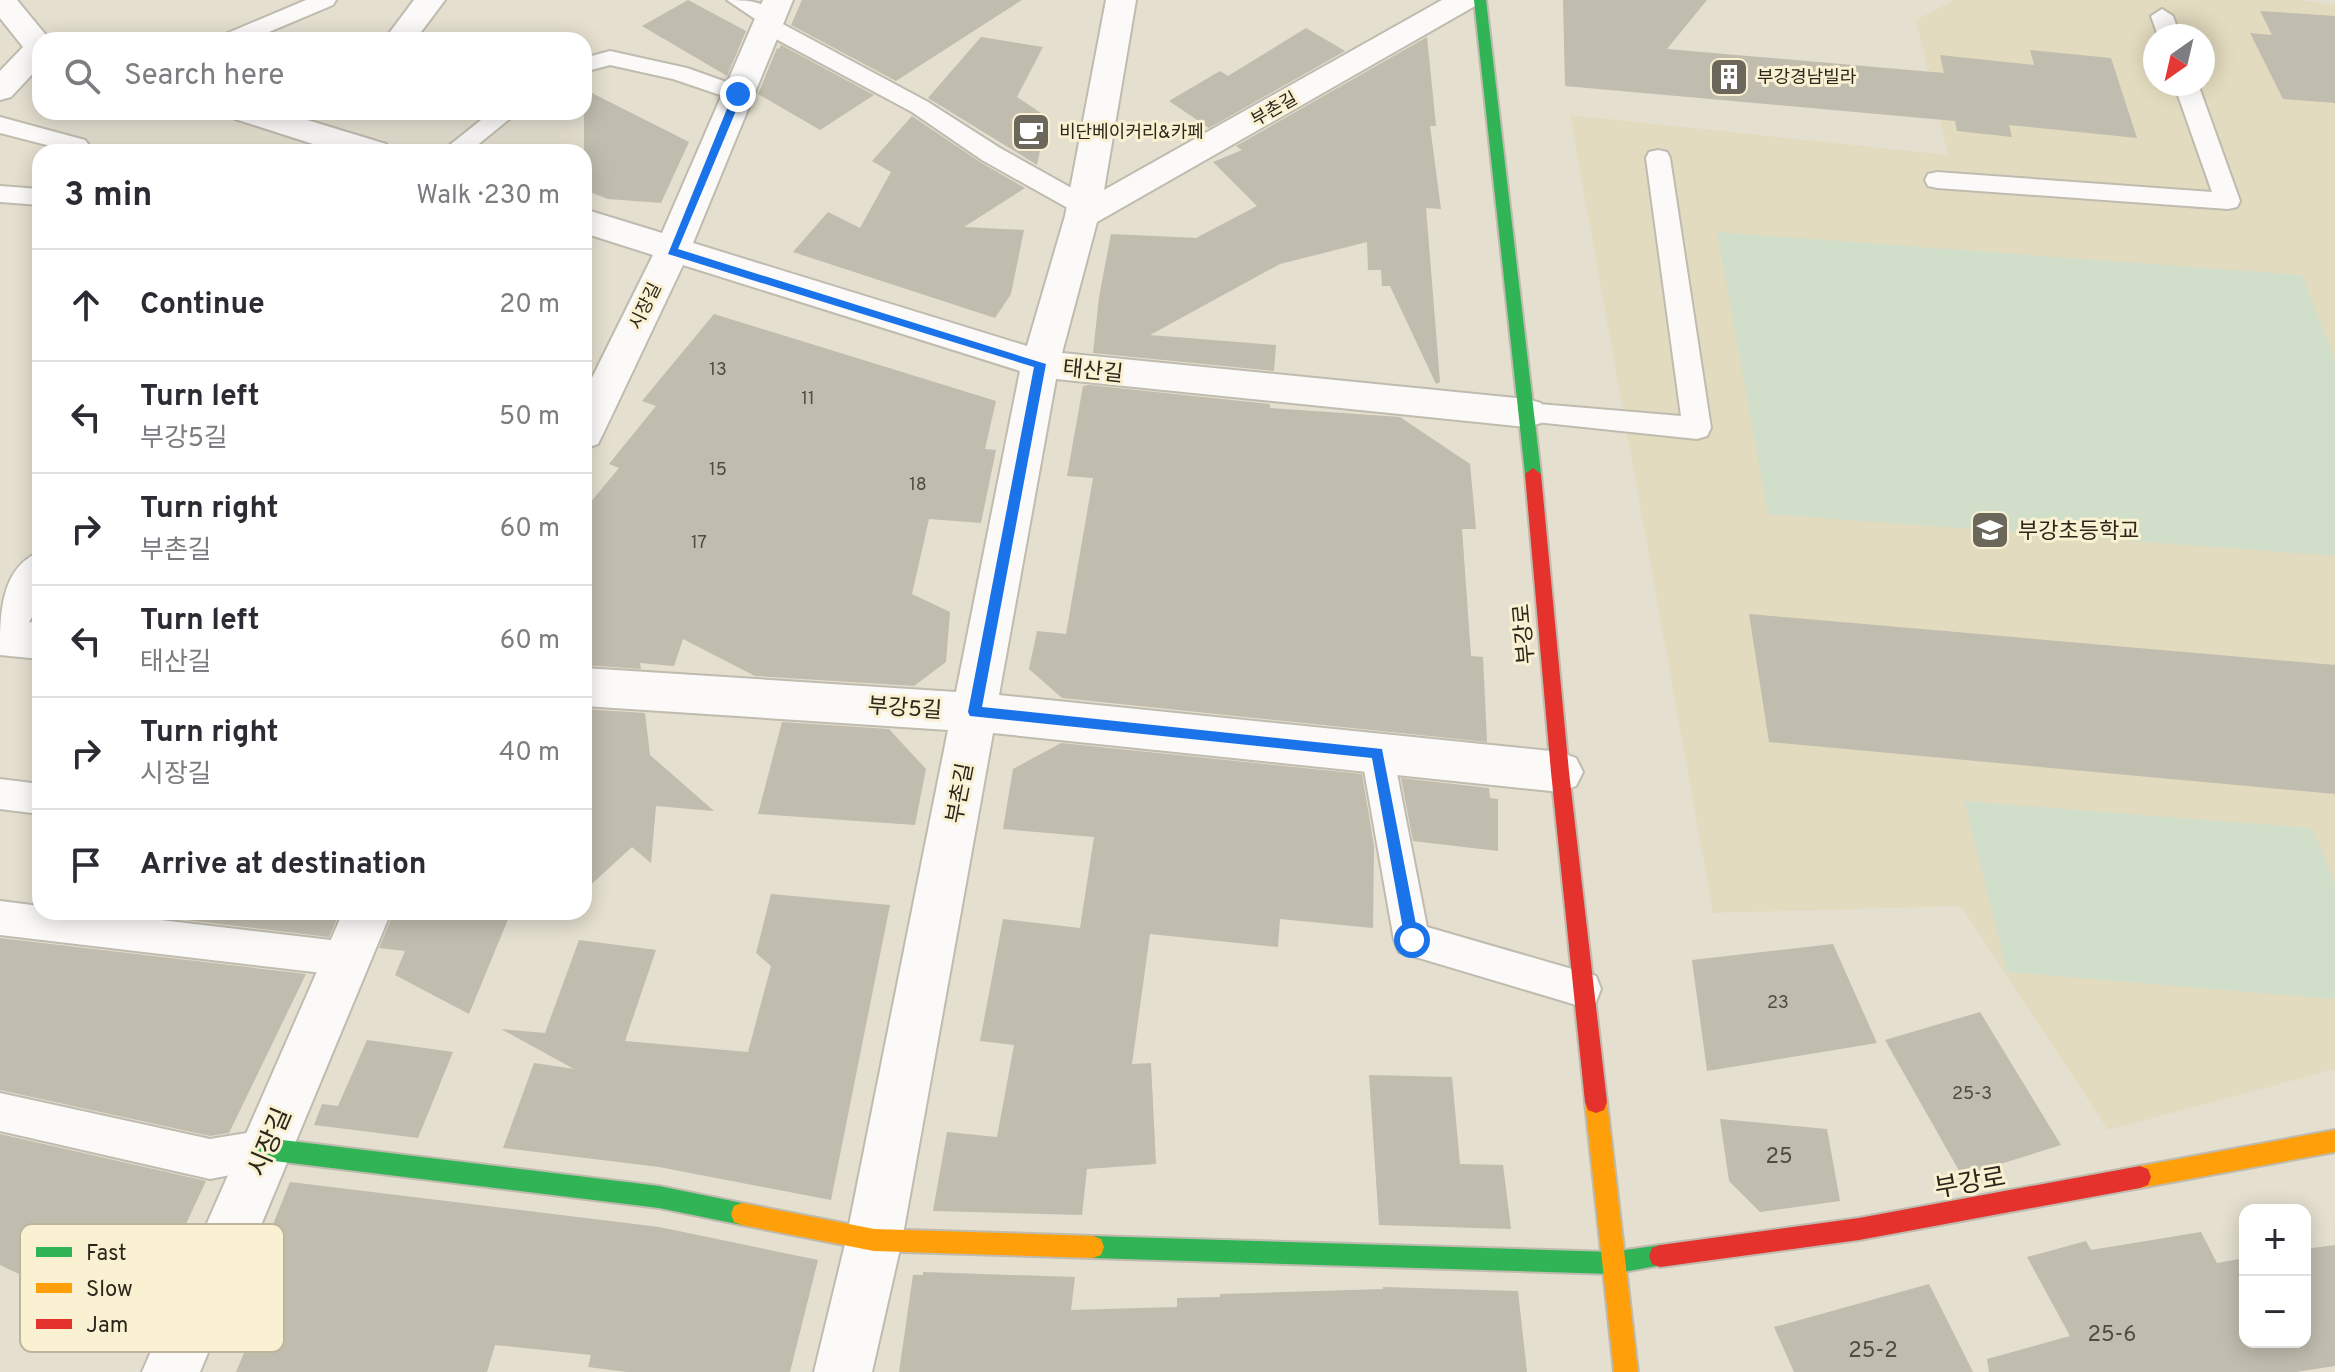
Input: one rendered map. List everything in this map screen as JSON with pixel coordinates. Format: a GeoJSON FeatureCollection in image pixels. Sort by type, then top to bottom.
{"type":"FeatureCollection","features":[{"type":"Feature","properties":{"kind":"street"},"geometry":{"type":"LineString","coordinates":[[1,0],[32,38]]}},
{"type":"Feature","properties":{"kind":"street"},"geometry":{"type":"LineString","coordinates":[[405,32],[430,0]]}},
{"type":"Feature","properties":{"kind":"street","name":"부촌길"},"geometry":{"type":"LineString","coordinates":[[843,1372],[874,1240],[1040,364],[1083,211],[1121,0]]}},
{"type":"Feature","properties":{"kind":"street","name":"부촌길"},"geometry":{"type":"LineString","coordinates":[[1083,211],[1145,183],[1464,0]]}},
{"type":"Feature","properties":{"kind":"street","name":"부강로"},"geometry":{"type":"LineString","coordinates":[[1480,0],[1527,413],[1560,772],[1626,1372]]}},
{"type":"Feature","properties":{"kind":"street","name":"시장길"},"geometry":{"type":"LineString","coordinates":[[592,417],[672,251],[772,15]]}},
{"type":"Feature","properties":{"kind":"street"},"geometry":{"type":"LineString","coordinates":[[0,90],[32,56]]}},
{"type":"Feature","properties":{"kind":"street"},"geometry":{"type":"LineString","coordinates":[[276,120],[354,144]]}},
{"type":"Feature","properties":{"kind":"street","name":"태산길"},"geometry":{"type":"LineString","coordinates":[[592,224],[1040,364],[1527,413]]}},
{"type":"Feature","properties":{"kind":"street"},"geometry":{"type":"LineString","coordinates":[[0,630],[32,581]]}},
{"type":"Feature","properties":{"kind":"street"},"geometry":{"type":"LineString","coordinates":[[0,637],[32,640]]}},
{"type":"Feature","properties":{"kind":"street","name":"부강5길"},"geometry":{"type":"LineString","coordinates":[[592,688],[974,712],[1560,772]]}},
{"type":"Feature","properties":{"kind":"street","name":"시장길"},"geometry":{"type":"LineString","coordinates":[[234,1224],[358,935]]}},
{"type":"Feature","properties":{"kind":"street","name":"부강로"},"geometry":{"type":"LineString","coordinates":[[1612,1263],[1859,1229],[2335,1141]]}},
{"type":"Feature","properties":{"kind":"street"},"geometry":{"type":"LineString","coordinates":[[266,1149],[659,1197],[874,1240],[1612,1263]]}},
{"type":"Feature","properties":{"kind":"street","name":"시장길"},"geometry":{"type":"LineString","coordinates":[[171,1372],[180,1352]]}},
{"type":"Feature","properties":{"kind":"lane"},"geometry":{"type":"LineString","coordinates":[[250,32],[325,0]]}},
{"type":"Feature","properties":{"kind":"lane"},"geometry":{"type":"LineString","coordinates":[[738,0],[772,15],[1083,211]]}},
{"type":"Feature","properties":{"kind":"lane"},"geometry":{"type":"LineString","coordinates":[[592,63],[610,58],[679,73],[738,94]]}},
{"type":"Feature","properties":{"kind":"lane"},"geometry":{"type":"LineString","coordinates":[[1937,180],[2228,201],[2190,96]]}},
{"type":"Feature","properties":{"kind":"lane"},"geometry":{"type":"LineString","coordinates":[[464,144],[495,120]]}},
{"type":"Feature","properties":{"kind":"lane"},"geometry":{"type":"LineString","coordinates":[[0,125],[73,144]]}},
{"type":"Feature","properties":{"kind":"lane"},"geometry":{"type":"LineString","coordinates":[[1527,413],[1697,428],[1658,158]]}},
{"type":"Feature","properties":{"kind":"lane"},"geometry":{"type":"LineString","coordinates":[[0,194],[32,196]]}},
{"type":"Feature","properties":{"kind":"lane"},"geometry":{"type":"LineString","coordinates":[[1377,753],[1412,940],[1583,989]]}},
{"type":"Feature","properties":{"kind":"lane"},"geometry":{"type":"LineString","coordinates":[[0,794],[32,798]]}},
{"type":"Feature","properties":{"kind":"lane"},"geometry":{"type":"LineString","coordinates":[[0,918],[32,920]]}},
{"type":"Feature","properties":{"kind":"lane"},"geometry":{"type":"LineString","coordinates":[[42,920],[358,935]]}},
{"type":"Feature","properties":{"kind":"lane"},"geometry":{"type":"LineString","coordinates":[[0,1112],[210,1159],[266,1149]]}},
{"type":"Feature","properties":{"kind":"shaded area","name":"부강초등학교"},"geometry":{"type":"Polygon","coordinates":[[[1954,0],[2299,0],[2335,5],[2335,1069],[2108,1130],[1961,906],[1713,913],[1570,115],[1948,155],[1916,20],[1954,0]]]}},
{"type":"Feature","properties":{"kind":"green space"},"geometry":{"type":"Polygon","coordinates":[[[1717,232],[2302,275],[2335,359],[2335,556],[1768,514],[1717,232]]]}},
{"type":"Feature","properties":{"kind":"green space"},"geometry":{"type":"Polygon","coordinates":[[[1964,801],[2312,828],[2335,884],[2335,999],[2007,972],[1964,801]]]}},
{"type":"Feature","properties":{"kind":"building"},"geometry":{"type":"Polygon","coordinates":[[[688,0],[746,31],[727,76],[642,26],[688,0]]]}},
{"type":"Feature","properties":{"kind":"building"},"geometry":{"type":"Polygon","coordinates":[[[802,0],[1022,0],[896,81],[791,25],[802,0]]]}},
{"type":"Feature","properties":{"kind":"building"},"geometry":{"type":"Polygon","coordinates":[[[1563,0],[1707,0],[1667,49],[1944,73],[1940,55],[2034,65],[2030,50],[2111,58],[2137,138],[2009,125],[2012,137],[1957,131],[1955,121],[1565,86],[1563,0]]]}},
{"type":"Feature","properties":{"kind":"building"},"geometry":{"type":"Polygon","coordinates":[[[2260,11],[2335,16],[2335,103],[2283,99],[2250,33],[2272,35],[2260,11]]]}},
{"type":"Feature","properties":{"kind":"building"},"geometry":{"type":"Polygon","coordinates":[[[1306,28],[1345,51],[1209,128],[1169,101],[1220,71],[1228,76],[1306,28]]]}},
{"type":"Feature","properties":{"kind":"building"},"geometry":{"type":"Polygon","coordinates":[[[981,37],[1043,47],[1017,97],[1047,117],[1037,165],[928,98],[981,37]]]}},
{"type":"Feature","properties":{"kind":"building"},"geometry":{"type":"Polygon","coordinates":[[[1427,37],[1436,126],[1430,126],[1441,209],[1426,208],[1440,382],[1436,384],[1390,286],[1382,286],[1381,270],[1368,270],[1367,242],[1280,264],[1150,335],[1276,345],[1274,371],[1093,353],[1099,297],[1111,234],[1196,238],[1257,206],[1213,162],[1242,150],[1236,146],[1427,37]]]}},
{"type":"Feature","properties":{"kind":"building"},"geometry":{"type":"Polygon","coordinates":[[[781,45],[874,95],[820,130],[758,94],[781,45]]]}},
{"type":"Feature","properties":{"kind":"building"},"geometry":{"type":"Polygon","coordinates":[[[592,93],[689,142],[661,203],[608,199],[592,193],[592,144],[584,144],[584,120],[592,120],[592,93]]]}},
{"type":"Feature","properties":{"kind":"building"},"geometry":{"type":"Polygon","coordinates":[[[912,116],[1025,188],[964,227],[1024,230],[1011,294],[995,318],[793,252],[828,212],[860,228],[891,172],[872,161],[912,116]]]}},
{"type":"Feature","properties":{"kind":"building"},"geometry":{"type":"Polygon","coordinates":[[[714,314],[996,401],[985,449],[996,450],[981,523],[929,519],[912,594],[950,612],[946,662],[914,686],[755,676],[683,639],[674,666],[640,663],[641,669],[592,666],[592,500],[619,468],[609,464],[656,406],[642,401],[714,314]]]}},
{"type":"Feature","properties":{"kind":"building"},"geometry":{"type":"Polygon","coordinates":[[[1083,386],[1270,404],[1270,408],[1400,417],[1470,464],[1476,529],[1462,529],[1471,656],[1483,657],[1487,742],[1062,698],[1029,669],[1037,631],[1066,634],[1093,478],[1067,476],[1083,386]]]}},
{"type":"Feature","properties":{"kind":"building"},"geometry":{"type":"Polygon","coordinates":[[[1749,614],[2335,665],[2335,794],[1769,742],[1749,614]]]}},
{"type":"Feature","properties":{"kind":"building"},"geometry":{"type":"Polygon","coordinates":[[[592,710],[645,713],[650,755],[714,811],[656,806],[651,863],[632,847],[592,884],[592,710]]]}},
{"type":"Feature","properties":{"kind":"building"},"geometry":{"type":"Polygon","coordinates":[[[782,722],[889,729],[926,769],[915,825],[758,814],[782,722]]]}},
{"type":"Feature","properties":{"kind":"building"},"geometry":{"type":"Polygon","coordinates":[[[1061,743],[1362,774],[1374,846],[1373,928],[1280,919],[1278,947],[1150,934],[1132,1064],[1151,1063],[1156,1164],[1087,1169],[1082,1215],[933,1211],[947,1132],[997,1137],[1014,1045],[980,1041],[1003,919],[1080,928],[1094,837],[1003,829],[1013,769],[1061,743]]]}},
{"type":"Feature","properties":{"kind":"building"},"geometry":{"type":"Polygon","coordinates":[[[1401,778],[1489,788],[1490,798],[1498,799],[1498,851],[1413,841],[1401,778]]]}},
{"type":"Feature","properties":{"kind":"building"},"geometry":{"type":"Polygon","coordinates":[[[771,894],[890,905],[831,1200],[659,1167],[503,1148],[534,1063],[574,1069],[501,1029],[545,1033],[579,940],[656,950],[625,1041],[748,1052],[771,966],[756,953],[771,894]]]}},
{"type":"Feature","properties":{"kind":"building"},"geometry":{"type":"Polygon","coordinates":[[[186,920],[336,920],[329,937],[186,920]]]}},
{"type":"Feature","properties":{"kind":"building"},"geometry":{"type":"Polygon","coordinates":[[[391,920],[508,920],[469,1014],[395,975],[405,951],[379,948],[391,920]]]}},
{"type":"Feature","properties":{"kind":"building"},"geometry":{"type":"Polygon","coordinates":[[[0,938],[306,974],[229,1133],[210,1136],[0,1090],[0,938]]]}},
{"type":"Feature","properties":{"kind":"building"},"geometry":{"type":"Polygon","coordinates":[[[1833,944],[1877,1043],[1707,1071],[1692,960],[1833,944]]]}},
{"type":"Feature","properties":{"kind":"building"},"geometry":{"type":"Polygon","coordinates":[[[1980,1012],[2061,1145],[1962,1176],[1885,1040],[1980,1012]]]}},
{"type":"Feature","properties":{"kind":"building"},"geometry":{"type":"Polygon","coordinates":[[[367,1040],[453,1052],[418,1138],[314,1125],[322,1104],[338,1106],[367,1040]]]}},
{"type":"Feature","properties":{"kind":"building"},"geometry":{"type":"Polygon","coordinates":[[[1369,1075],[1452,1077],[1460,1164],[1503,1165],[1511,1229],[1379,1225],[1369,1075]]]}},
{"type":"Feature","properties":{"kind":"building"},"geometry":{"type":"Polygon","coordinates":[[[1720,1119],[1827,1129],[1840,1201],[1760,1212],[1729,1181],[1720,1119]]]}},
{"type":"Feature","properties":{"kind":"building"},"geometry":{"type":"Polygon","coordinates":[[[0,1134],[206,1181],[186,1224],[20,1224],[20,1274],[0,1265],[0,1134]]]}},
{"type":"Feature","properties":{"kind":"building"},"geometry":{"type":"Polygon","coordinates":[[[290,1182],[659,1227],[818,1260],[790,1372],[627,1372],[588,1367],[591,1355],[495,1345],[487,1372],[236,1372],[244,1352],[284,1352],[284,1224],[273,1224],[290,1182]]]}},
{"type":"Feature","properties":{"kind":"building"},"geometry":{"type":"Polygon","coordinates":[[[2201,1232],[2217,1263],[2239,1259],[2239,1348],[2311,1348],[2311,1248],[2335,1245],[2335,1366],[2296,1372],[1989,1372],[1987,1359],[2070,1336],[2027,1257],[2086,1241],[2091,1250],[2201,1232]]]}},
{"type":"Feature","properties":{"kind":"building"},"geometry":{"type":"Polygon","coordinates":[[[923,1272],[1075,1277],[1071,1310],[1177,1307],[1177,1298],[1220,1297],[1220,1294],[1383,1287],[1518,1291],[1527,1372],[899,1372],[913,1275],[923,1275],[923,1272]]]}},
{"type":"Feature","properties":{"kind":"building"},"geometry":{"type":"Polygon","coordinates":[[[1929,1284],[1973,1372],[1794,1372],[1774,1327],[1929,1284]]]}},
{"type":"Feature","properties":{"kind":"traffic: fast"},"geometry":{"type":"LineString","coordinates":[[1480,0],[1533,474]]}},
{"type":"Feature","properties":{"kind":"traffic: fast"},"geometry":{"type":"LineString","coordinates":[[266,1149],[659,1197],[742,1214]]}},
{"type":"Feature","properties":{"kind":"traffic: fast"},"geometry":{"type":"LineString","coordinates":[[1093,1247],[1612,1263],[1660,1256]]}},
{"type":"Feature","properties":{"kind":"traffic: slow"},"geometry":{"type":"LineString","coordinates":[[1596,1102],[1626,1372]]}},
{"type":"Feature","properties":{"kind":"traffic: slow"},"geometry":{"type":"LineString","coordinates":[[2140,1177],[2335,1141]]}},
{"type":"Feature","properties":{"kind":"traffic: slow"},"geometry":{"type":"LineString","coordinates":[[742,1214],[874,1240],[1093,1247]]}},
{"type":"Feature","properties":{"kind":"traffic: jam"},"geometry":{"type":"LineString","coordinates":[[1533,474],[1560,772],[1596,1102]]}},
{"type":"Feature","properties":{"kind":"traffic: jam"},"geometry":{"type":"LineString","coordinates":[[1660,1256],[1859,1229],[2140,1177]]}},
{"type":"Feature","properties":{"kind":"place","name":"부강경남빌라"},"geometry":{"type":"Point","coordinates":[1729,77]}},
{"type":"Feature","properties":{"kind":"place","name":"비단베이커리&카페"},"geometry":{"type":"Point","coordinates":[1031,132]}},
{"type":"Feature","properties":{"kind":"place","name":"부강초등학교"},"geometry":{"type":"Point","coordinates":[1990,530]}},
{"type":"Feature","properties":{"kind":"route"},"geometry":{"type":"LineString","coordinates":[[738,94],[672,251],[1040,364],[974,712],[1377,753],[1412,940]]}}]}
